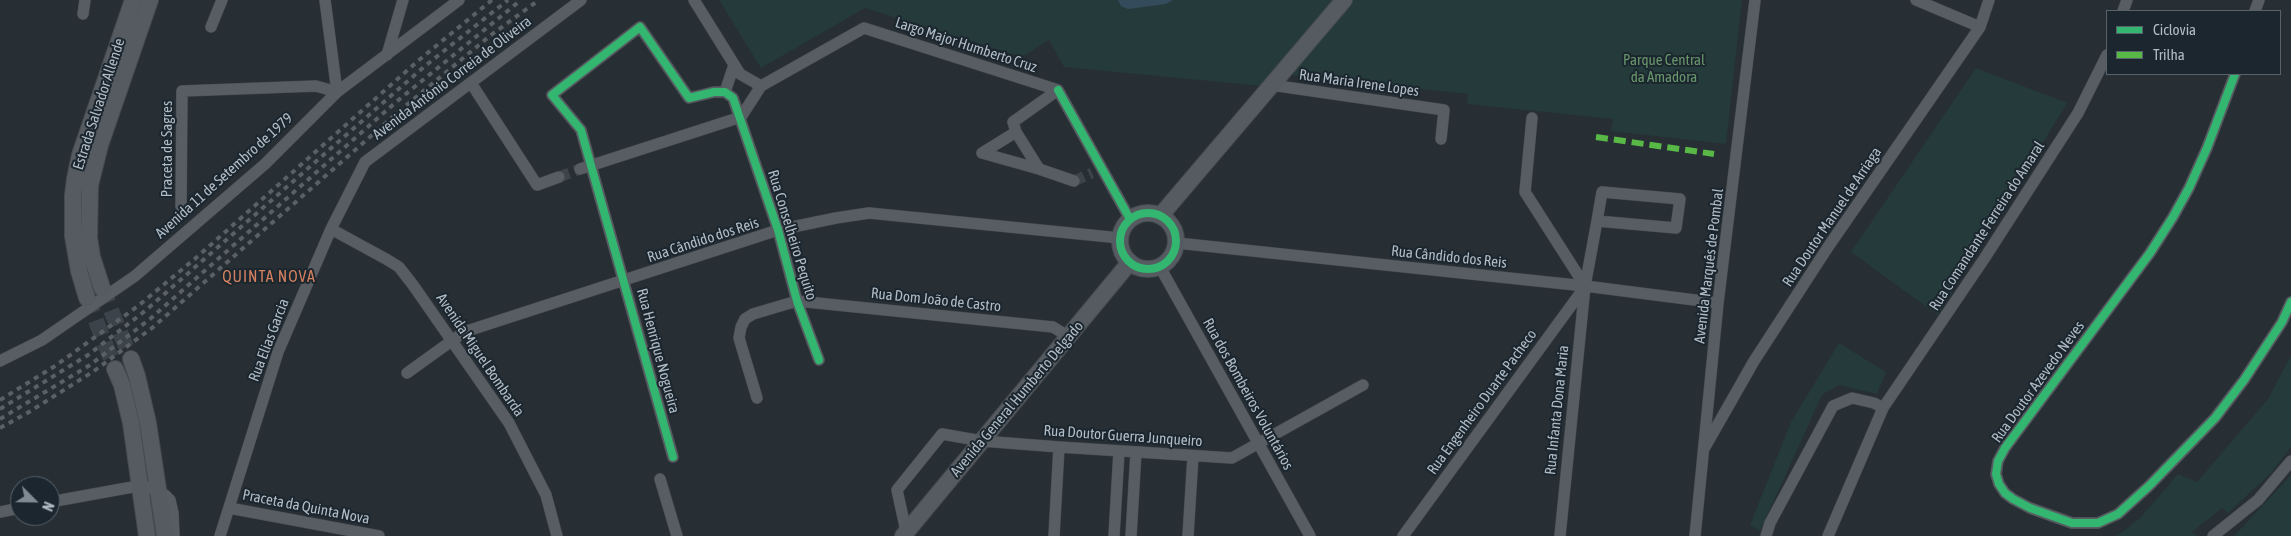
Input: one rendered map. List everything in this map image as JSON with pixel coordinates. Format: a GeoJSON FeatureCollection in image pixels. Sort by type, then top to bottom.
{"type":"FeatureCollection","features":[{"type":"Feature","properties":{"kind":"main road","name":"Estrada Salvador Allende"},"geometry":{"type":"LineString","coordinates":[[87,298],[79,271],[73,236],[75,179],[80,155],[133,0]]}},
{"type":"Feature","properties":{"kind":"main road","name":"Estrada Salvador Allende"},"geometry":{"type":"LineString","coordinates":[[102,288],[92,257],[89,238],[90,185],[100,145],[150,0]]}},
{"type":"Feature","properties":{"kind":"main road"},"geometry":{"type":"LineString","coordinates":[[1161,215],[1344,0]]}},
{"type":"Feature","properties":{"kind":"main road"},"geometry":{"type":"LineString","coordinates":[[1145,212],[1161,215],[1173,226],[1177,243],[1172,257],[1160,266],[1144,269],[1130,262],[1121,247],[1120,238],[1125,224],[1130,219],[1145,212]]}},
{"type":"Feature","properties":{"kind":"main road","name":"Avenida General Humberto Delgado"},"geometry":{"type":"LineString","coordinates":[[905,534],[1070,337],[1130,262]]}},
{"type":"Feature","properties":{"kind":"main road"},"geometry":{"type":"LineString","coordinates":[[131,359],[144,405],[164,536]]}},
{"type":"Feature","properties":{"kind":"main road"},"geometry":{"type":"LineString","coordinates":[[115,369],[122,385],[131,423],[146,536]]}},
{"type":"Feature","properties":{"kind":"street"},"geometry":{"type":"LineString","coordinates":[[83,14],[84,0]]}},
{"type":"Feature","properties":{"kind":"street"},"geometry":{"type":"LineString","coordinates":[[211,27],[222,0]]}},
{"type":"Feature","properties":{"kind":"street"},"geometry":{"type":"LineString","coordinates":[[325,0],[337,92]]}},
{"type":"Feature","properties":{"kind":"street"},"geometry":{"type":"LineString","coordinates":[[387,55],[403,0]]}},
{"type":"Feature","properties":{"kind":"street","name":"Avenida 11 de Setembro de 1979"},"geometry":{"type":"LineString","coordinates":[[0,361],[42,340],[135,276],[265,164],[337,92],[460,0]]}},
{"type":"Feature","properties":{"kind":"street","name":"Avenida António Correia de Oliveira"},"geometry":{"type":"LineString","coordinates":[[365,162],[581,0]]}},
{"type":"Feature","properties":{"kind":"street"},"geometry":{"type":"LineString","coordinates":[[585,168],[741,117],[762,86],[740,74],[694,0]]}},
{"type":"Feature","properties":{"kind":"street","name":"Avenida Marquês de Pombal"},"geometry":{"type":"LineString","coordinates":[[1696,536],[1702,453],[1718,303],[1755,0]]}},
{"type":"Feature","properties":{"kind":"street"},"geometry":{"type":"LineString","coordinates":[[1916,0],[1980,27]]}},
{"type":"Feature","properties":{"kind":"street","name":"Rua Doutor Manuel de Arriaga"},"geometry":{"type":"LineString","coordinates":[[1702,453],[1754,361],[1828,246],[1980,27],[1989,0]]}},
{"type":"Feature","properties":{"kind":"street","name":"Rua Henrique Nogueira"},"geometry":{"type":"LineString","coordinates":[[673,457],[625,280],[585,168],[580,130],[552,95],[640,27],[688,98],[714,92],[725,92]]}},
{"type":"Feature","properties":{"kind":"street","name":"Largo Major Humberto Cruz"},"geometry":{"type":"LineString","coordinates":[[762,86],[864,28],[1058,90]]}},
{"type":"Feature","properties":{"kind":"street","name":"Rua Comandante Ferreira do Amaral"},"geometry":{"type":"LineString","coordinates":[[1828,536],[1883,408],[1984,259],[2078,113],[2106,57]]}},
{"type":"Feature","properties":{"kind":"street"},"geometry":{"type":"LineString","coordinates":[[725,92],[734,66]]}},
{"type":"Feature","properties":{"kind":"street","name":"Rua Doutor Azevedo Neves"},"geometry":{"type":"LineString","coordinates":[[2234,75],[2190,188],[2150,253],[2005,448],[1998,461],[1996,474],[1999,484],[2005,493],[2030,508],[2072,523],[2098,523],[2118,514],[2149,486],[2215,418],[2244,380],[2282,322],[2291,302]]}},
{"type":"Feature","properties":{"kind":"street"},"geometry":{"type":"LineString","coordinates":[[471,83],[537,186],[559,177]]}},
{"type":"Feature","properties":{"kind":"street","name":"Rua Maria Irene Lopes"},"geometry":{"type":"LineString","coordinates":[[1271,85],[1444,110],[1441,139]]}},
{"type":"Feature","properties":{"kind":"street","name":"Praceta de Sagres"},"geometry":{"type":"LineString","coordinates":[[181,206],[182,91],[316,86],[337,92]]}},
{"type":"Feature","properties":{"kind":"street"},"geometry":{"type":"LineString","coordinates":[[1039,169],[1016,132],[1013,122],[1058,90],[1096,170],[1130,219]]}},
{"type":"Feature","properties":{"kind":"street","name":"Rua Conselheiro Pequito"},"geometry":{"type":"LineString","coordinates":[[725,92],[733,98],[741,117],[778,230],[797,301],[819,360]]}},
{"type":"Feature","properties":{"kind":"street"},"geometry":{"type":"LineString","coordinates":[[1532,118],[1525,192],[1585,286]]}},
{"type":"Feature","properties":{"kind":"street"},"geometry":{"type":"LineString","coordinates":[[1016,132],[982,153],[1074,181]]}},
{"type":"Feature","properties":{"kind":"street","name":"Rua Elias Garcia"},"geometry":{"type":"LineString","coordinates":[[220,536],[278,352],[331,229],[365,162]]}},
{"type":"Feature","properties":{"kind":"street","name":"Rua Infanta Dona Maria"},"geometry":{"type":"LineString","coordinates":[[1560,536],[1585,286],[1602,192],[1680,199],[1676,228],[1597,221]]}},
{"type":"Feature","properties":{"kind":"street","name":"Rua Cândido dos Reis"},"geometry":{"type":"LineString","coordinates":[[407,373],[464,332],[778,230],[836,218],[870,214],[1120,238]]}},
{"type":"Feature","properties":{"kind":"street","name":"Avenida Miguel Bombarda"},"geometry":{"type":"LineString","coordinates":[[331,229],[359,242],[399,268],[452,340],[508,423],[546,495],[557,536]]}},
{"type":"Feature","properties":{"kind":"street","name":"Rua Cândido dos Reis"},"geometry":{"type":"LineString","coordinates":[[1177,243],[1585,286],[1718,303]]}},
{"type":"Feature","properties":{"kind":"street","name":"Rua dos Bombeiros Voluntários"},"geometry":{"type":"LineString","coordinates":[[1160,266],[1310,536]]}},
{"type":"Feature","properties":{"kind":"street","name":"Rua Engenheiro Duarte Pacheco"},"geometry":{"type":"LineString","coordinates":[[1403,536],[1585,286]]}},
{"type":"Feature","properties":{"kind":"street"},"geometry":{"type":"LineString","coordinates":[[757,398],[739,338],[741,327],[745,319],[753,314],[797,301]]}},
{"type":"Feature","properties":{"kind":"street","name":"Rua Dom João de Castro"},"geometry":{"type":"LineString","coordinates":[[797,301],[1053,327],[1070,337]]}},
{"type":"Feature","properties":{"kind":"street","name":"Rua Doutor Guerra Junqueiro"},"geometry":{"type":"LineString","coordinates":[[982,440],[1232,458],[1363,386]]}},
{"type":"Feature","properties":{"kind":"street"},"geometry":{"type":"LineString","coordinates":[[1766,536],[1770,523],[1833,406],[1852,398],[1874,403],[1883,408]]}},
{"type":"Feature","properties":{"kind":"street"},"geometry":{"type":"LineString","coordinates":[[905,534],[897,490],[942,434],[982,440]]}},
{"type":"Feature","properties":{"kind":"street"},"geometry":{"type":"LineString","coordinates":[[1054,536],[1059,447]]}},
{"type":"Feature","properties":{"kind":"street"},"geometry":{"type":"LineString","coordinates":[[1114,536],[1119,451]]}},
{"type":"Feature","properties":{"kind":"street"},"geometry":{"type":"LineString","coordinates":[[1131,536],[1136,452]]}},
{"type":"Feature","properties":{"kind":"street"},"geometry":{"type":"LineString","coordinates":[[1188,536],[1193,456]]}},
{"type":"Feature","properties":{"kind":"street"},"geometry":{"type":"LineString","coordinates":[[2213,536],[2258,500],[2291,460]]}},
{"type":"Feature","properties":{"kind":"street"},"geometry":{"type":"LineString","coordinates":[[660,479],[677,536]]}},
{"type":"Feature","properties":{"kind":"street"},"geometry":{"type":"LineString","coordinates":[[60,500],[140,486],[158,492],[170,500],[173,513],[174,536]]}},
{"type":"Feature","properties":{"kind":"street","name":"Praceta da Quinta Nova"},"geometry":{"type":"LineString","coordinates":[[228,508],[379,536]]}},
{"type":"Feature","properties":{"kind":"green space","name":"Parque Central da Amadora"},"geometry":{"type":"Polygon","coordinates":[[[719,0],[1742,0],[1726,144],[1611,131],[1613,119],[1467,104],[1468,94],[1272,73],[1262,86],[1064,67],[1049,40],[1022,57],[865,8],[761,68],[719,0]]]}},
{"type":"Feature","properties":{"kind":"green space"},"geometry":{"type":"Polygon","coordinates":[[[1976,68],[2067,103],[1938,315],[1851,252],[1976,68]]]}},
{"type":"Feature","properties":{"kind":"green space"},"geometry":{"type":"Polygon","coordinates":[[[1839,343],[1886,372],[1877,394],[1839,385],[1822,395],[1760,531],[1750,525],[1791,422],[1839,343]]]}},
{"type":"Feature","properties":{"kind":"green space"},"geometry":{"type":"Polygon","coordinates":[[[2291,355],[2291,447],[2272,472],[2228,513],[2222,508],[2192,532],[2198,536],[2115,536],[2140,518],[2178,474],[2197,482],[2268,399],[2291,355]]]}},
{"type":"Feature","properties":{"kind":"green space"},"geometry":{"type":"Polygon","coordinates":[[[2291,475],[2291,536],[2234,536],[2236,534],[2291,475]]]}},
{"type":"Feature","properties":{"kind":"water"},"geometry":{"type":"Polygon","coordinates":[[[1118,0],[1173,0],[1166,4],[1128,9],[1121,6],[1118,0]]]}},
{"type":"Feature","properties":{"kind":"tunnel"},"geometry":{"type":"LineString","coordinates":[[559,177],[580,169]]}},
{"type":"Feature","properties":{"kind":"tunnel"},"geometry":{"type":"LineString","coordinates":[[1074,181],[1092,173]]}},
{"type":"Feature","properties":{"kind":"tunnel"},"geometry":{"type":"LineString","coordinates":[[102,288],[131,359]]}},
{"type":"Feature","properties":{"kind":"tunnel"},"geometry":{"type":"LineString","coordinates":[[87,298],[115,369]]}},
{"type":"Feature","properties":{"kind":"railway"},"geometry":{"type":"LineString","coordinates":[[0,400],[55,366],[138,306],[197,257],[419,60],[492,0]]}},
{"type":"Feature","properties":{"kind":"railway"},"geometry":{"type":"LineString","coordinates":[[0,409],[88,355],[145,311],[425,66],[508,0]]}},
{"type":"Feature","properties":{"kind":"railway"},"geometry":{"type":"LineString","coordinates":[[0,419],[90,365],[150,319],[396,102],[521,0]]}},
{"type":"Feature","properties":{"kind":"railway"},"geometry":{"type":"LineString","coordinates":[[0,428],[94,371],[152,328],[403,108],[491,35],[539,0]]}},
{"type":"Feature","properties":{"kind":"marked path"},"geometry":{"type":"LineString","coordinates":[[1596,137],[1714,154]]}},
{"type":"Feature","properties":{"kind":"cycle path"},"geometry":{"type":"LineString","coordinates":[[673,457],[581,130],[552,95],[640,27],[689,98],[714,92],[725,92],[733,98],[778,230],[797,301],[819,360]]}},
{"type":"Feature","properties":{"kind":"cycle path"},"geometry":{"type":"LineString","coordinates":[[2235,75],[2207,148],[2189,188],[2173,217],[2150,253],[2005,448],[1998,461],[1996,474],[1999,484],[2005,493],[2013,499],[2030,508],[2072,523],[2098,523],[2118,514],[2149,486],[2215,418],[2244,380],[2282,322],[2291,302]]}},
{"type":"Feature","properties":{"kind":"cycle path"},"geometry":{"type":"LineString","coordinates":[[1058,90],[1130,219]]}},
{"type":"Feature","properties":{"kind":"cycle path"},"geometry":{"type":"LineString","coordinates":[[1142,213],[1154,213],[1168,221],[1176,235],[1176,241],[1174,252],[1168,261],[1154,269],[1142,269],[1132,264],[1125,257],[1120,247],[1120,235],[1125,225],[1132,218],[1142,213]]}},
{"type":"Feature","properties":{"kind":"district","name":"QUINTA NOVA"},"geometry":{"type":"Point","coordinates":[269,277]}}]}
